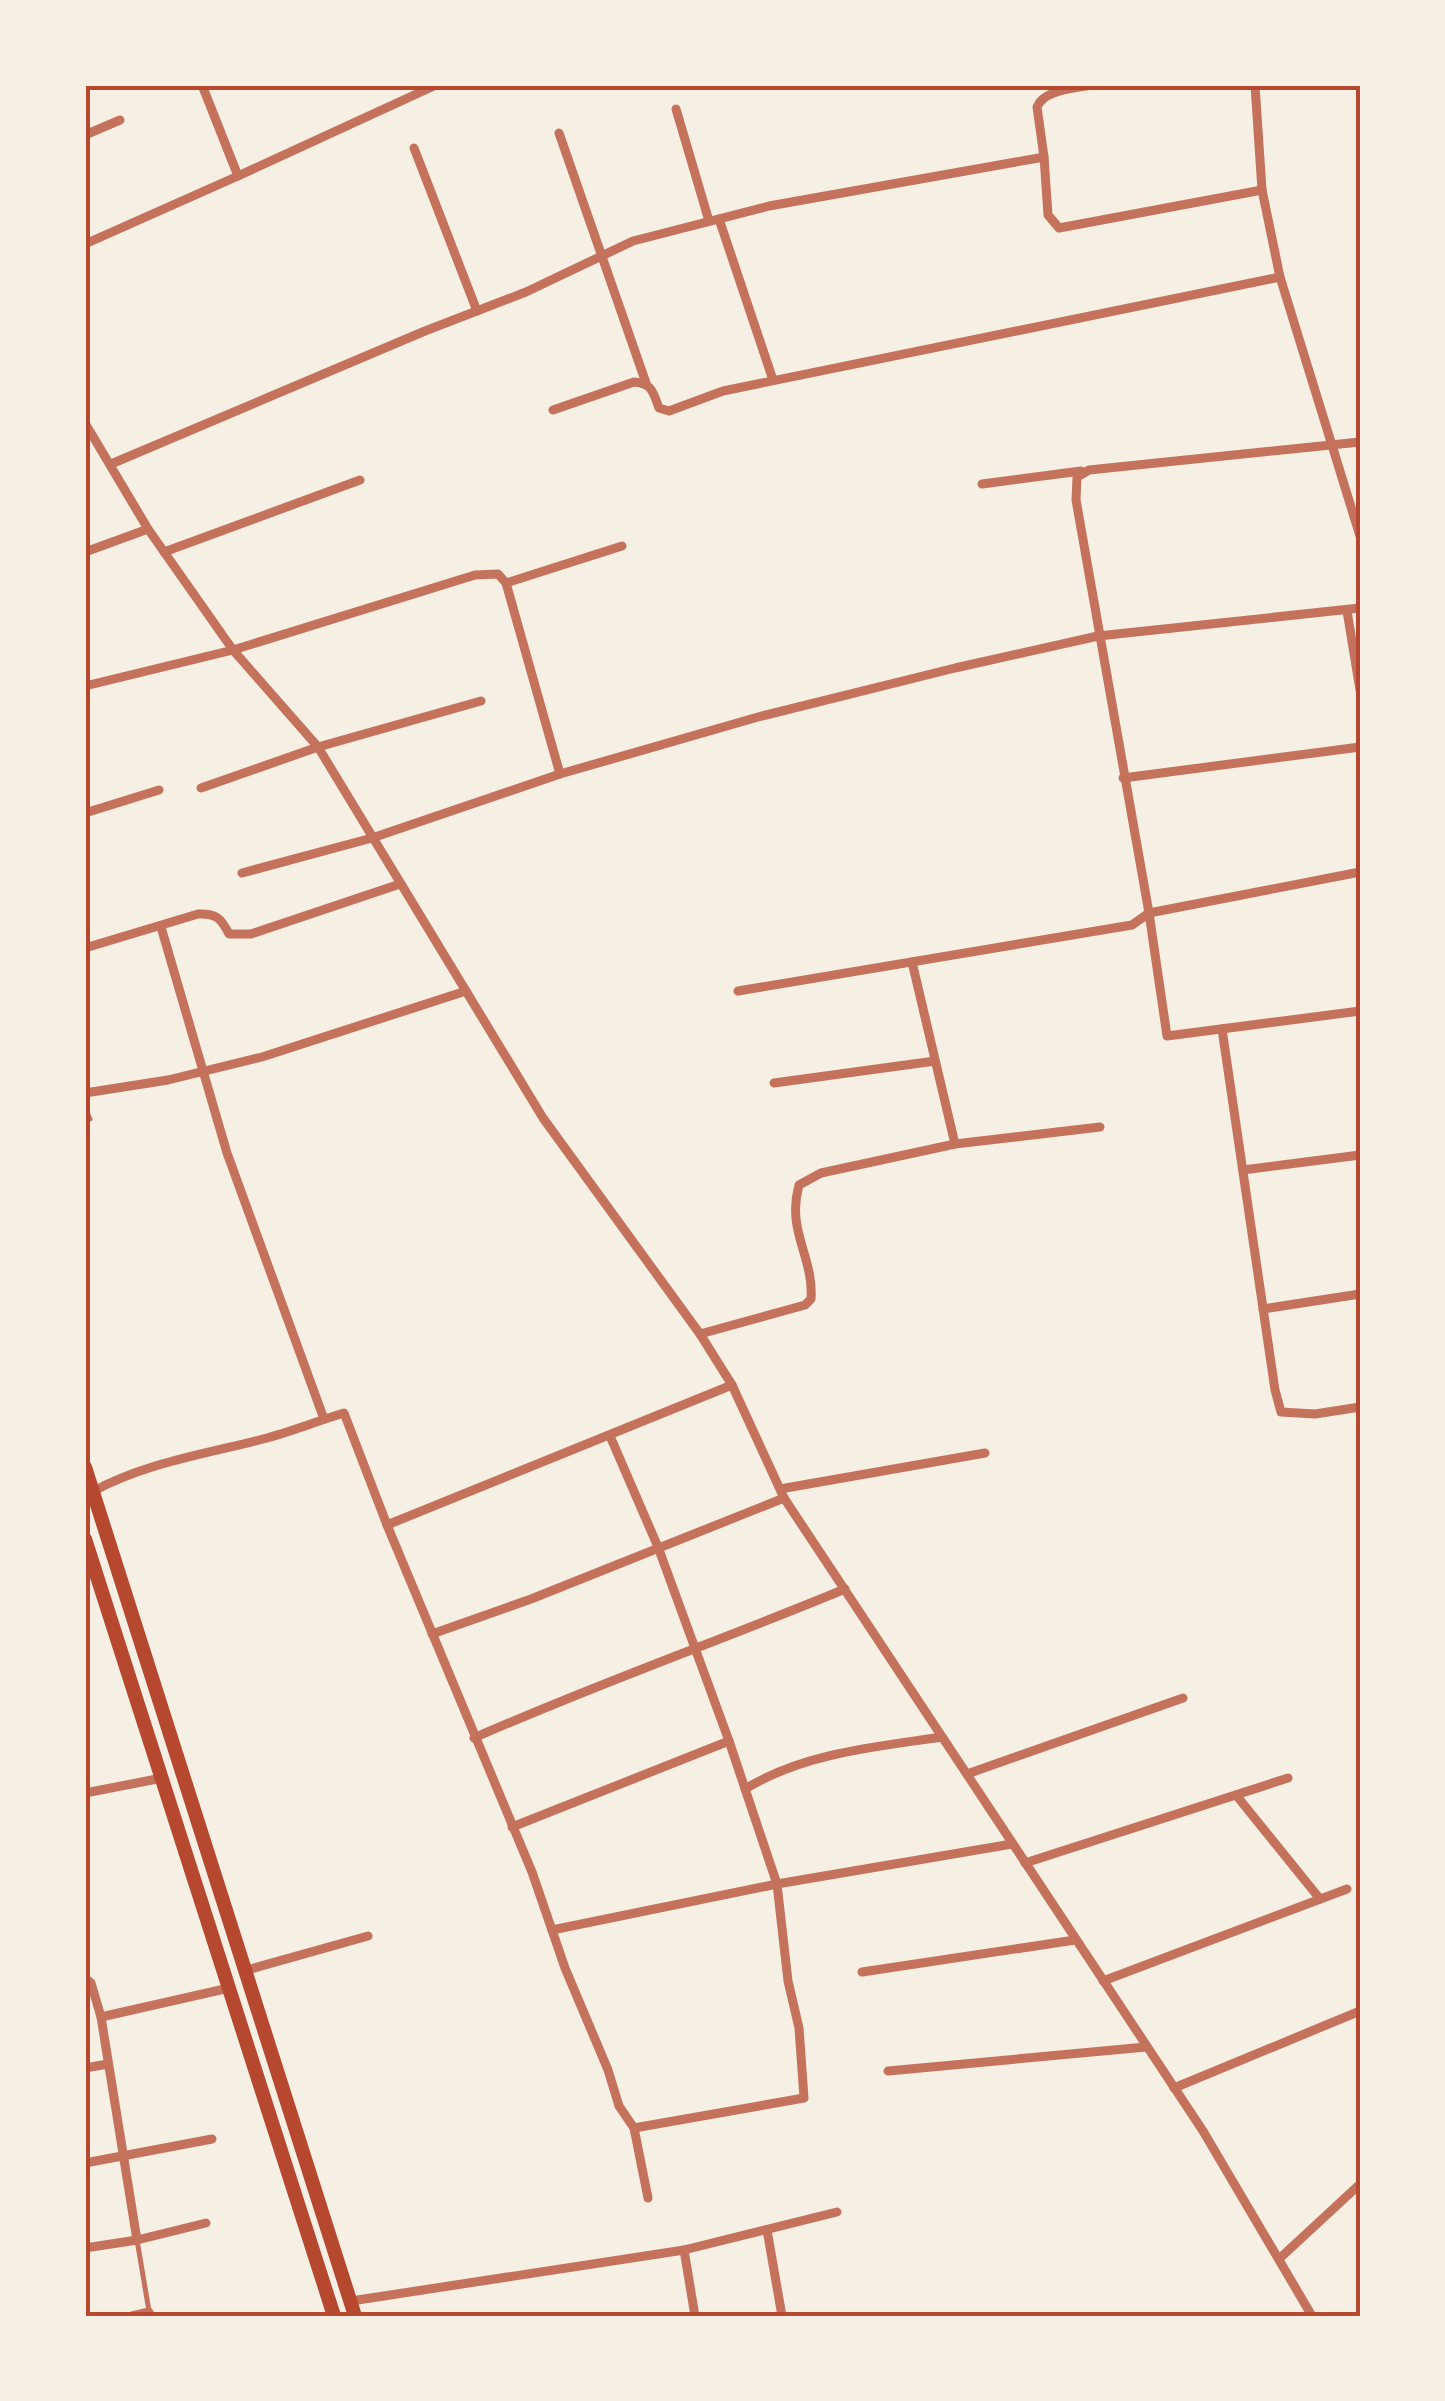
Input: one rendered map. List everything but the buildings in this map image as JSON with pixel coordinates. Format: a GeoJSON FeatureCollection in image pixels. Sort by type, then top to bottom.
{"type":"FeatureCollection","features":[{"type":"Feature","properties":{"kind":"main road"},"geometry":{"type":"LineString","coordinates":[[85,1466],[353,2308]]}},
{"type":"Feature","properties":{"kind":"main road"},"geometry":{"type":"LineString","coordinates":[[85,1539],[334,2316]]}},
{"type":"Feature","properties":{"kind":"street"},"geometry":{"type":"LineString","coordinates":[[202,85],[238,176]]}},
{"type":"Feature","properties":{"kind":"street"},"geometry":{"type":"LineString","coordinates":[[85,244],[436,85]]}},
{"type":"Feature","properties":{"kind":"street"},"geometry":{"type":"LineString","coordinates":[[1090,85],[1039,100],[1048,215],[1059,228],[1262,190]]}},
{"type":"Feature","properties":{"kind":"street"},"geometry":{"type":"LineString","coordinates":[[1255,85],[1262,190],[1280,276],[1360,536]]}},
{"type":"Feature","properties":{"kind":"street"},"geometry":{"type":"LineString","coordinates":[[676,109],[774,380]]}},
{"type":"Feature","properties":{"kind":"street"},"geometry":{"type":"LineString","coordinates":[[85,134],[120,120]]}},
{"type":"Feature","properties":{"kind":"street"},"geometry":{"type":"LineString","coordinates":[[559,133],[646,383]]}},
{"type":"Feature","properties":{"kind":"street"},"geometry":{"type":"LineString","coordinates":[[414,148],[477,311]]}},
{"type":"Feature","properties":{"kind":"street"},"geometry":{"type":"LineString","coordinates":[[111,464],[526,292],[634,242],[768,206],[1044,158]]}},
{"type":"Feature","properties":{"kind":"street"},"geometry":{"type":"LineString","coordinates":[[553,410],[634,382],[651,386],[659,408],[668,411],[723,391],[1280,276]]}},
{"type":"Feature","properties":{"kind":"street"},"geometry":{"type":"LineString","coordinates":[[85,424],[148,530],[234,650],[318,747],[543,1118],[700,1334],[732,1385],[782,1493],[1174,2088],[1312,2316]]}},
{"type":"Feature","properties":{"kind":"street"},"geometry":{"type":"LineString","coordinates":[[982,484],[1360,442]]}},
{"type":"Feature","properties":{"kind":"street"},"geometry":{"type":"LineString","coordinates":[[1089,470],[1077,476],[1076,500],[1168,1036],[1360,1011]]}},
{"type":"Feature","properties":{"kind":"street"},"geometry":{"type":"LineString","coordinates":[[164,552],[360,480]]}},
{"type":"Feature","properties":{"kind":"street"},"geometry":{"type":"LineString","coordinates":[[85,552],[148,530]]}},
{"type":"Feature","properties":{"kind":"street"},"geometry":{"type":"LineString","coordinates":[[506,582],[622,546]]}},
{"type":"Feature","properties":{"kind":"street"},"geometry":{"type":"LineString","coordinates":[[85,686],[234,650],[475,575],[498,574],[506,582],[560,774]]}},
{"type":"Feature","properties":{"kind":"street"},"geometry":{"type":"LineString","coordinates":[[242,873],[372,838],[560,774],[758,717],[1098,636],[1360,608]]}},
{"type":"Feature","properties":{"kind":"street"},"geometry":{"type":"LineString","coordinates":[[1347,611],[1360,690]]}},
{"type":"Feature","properties":{"kind":"street"},"geometry":{"type":"LineString","coordinates":[[201,788],[318,747],[481,701]]}},
{"type":"Feature","properties":{"kind":"street"},"geometry":{"type":"LineString","coordinates":[[1123,778],[1360,747]]}},
{"type":"Feature","properties":{"kind":"street"},"geometry":{"type":"LineString","coordinates":[[85,813],[158,790]]}},
{"type":"Feature","properties":{"kind":"street"},"geometry":{"type":"LineString","coordinates":[[738,991],[1132,926],[1149,913],[1360,872]]}},
{"type":"Feature","properties":{"kind":"street"},"geometry":{"type":"LineString","coordinates":[[85,948],[198,914],[213,914],[221,919],[228,934],[251,934],[400,884]]}},
{"type":"Feature","properties":{"kind":"street"},"geometry":{"type":"LineString","coordinates":[[161,927],[227,1153],[324,1419]]}},
{"type":"Feature","properties":{"kind":"street"},"geometry":{"type":"LineString","coordinates":[[912,962],[954,1144]]}},
{"type":"Feature","properties":{"kind":"street"},"geometry":{"type":"LineString","coordinates":[[85,1094],[262,1057],[466,991]]}},
{"type":"Feature","properties":{"kind":"street"},"geometry":{"type":"LineString","coordinates":[[1222,1029],[1282,1412],[1314,1414],[1360,1407]]}},
{"type":"Feature","properties":{"kind":"street"},"geometry":{"type":"LineString","coordinates":[[774,1084],[936,1061]]}},
{"type":"Feature","properties":{"kind":"street"},"geometry":{"type":"LineString","coordinates":[[700,1334],[805,1305],[811,1299],[812,1286],[793,1215],[799,1186],[821,1173],[954,1144],[1100,1127]]}},
{"type":"Feature","properties":{"kind":"street"},"geometry":{"type":"LineString","coordinates":[[1242,1170],[1360,1154]]}},
{"type":"Feature","properties":{"kind":"street"},"geometry":{"type":"LineString","coordinates":[[1263,1310],[1360,1294]]}},
{"type":"Feature","properties":{"kind":"street"},"geometry":{"type":"LineString","coordinates":[[387,1526],[732,1385]]}},
{"type":"Feature","properties":{"kind":"street"},"geometry":{"type":"LineString","coordinates":[[92,1492],[116,1478],[270,1438],[344,1413],[620,2106],[634,2128],[648,2198]]}},
{"type":"Feature","properties":{"kind":"street"},"geometry":{"type":"LineString","coordinates":[[610,1436],[697,1650],[777,1884],[788,1980],[799,2028],[804,2098],[634,2128]]}},
{"type":"Feature","properties":{"kind":"street"},"geometry":{"type":"LineString","coordinates":[[432,1634],[530,1599],[782,1493],[984,1453]]}},
{"type":"Feature","properties":{"kind":"street"},"geometry":{"type":"LineString","coordinates":[[474,1738],[588,1688],[697,1650],[845,1589]]}},
{"type":"Feature","properties":{"kind":"street"},"geometry":{"type":"LineString","coordinates":[[967,1774],[1183,1698]]}},
{"type":"Feature","properties":{"kind":"street"},"geometry":{"type":"LineString","coordinates":[[745,1789],[765,1777],[814,1759],[942,1736]]}},
{"type":"Feature","properties":{"kind":"street"},"geometry":{"type":"LineString","coordinates":[[512,1827],[730,1742]]}},
{"type":"Feature","properties":{"kind":"street"},"geometry":{"type":"LineString","coordinates":[[85,1793],[162,1778]]}},
{"type":"Feature","properties":{"kind":"street"},"geometry":{"type":"LineString","coordinates":[[1025,1863],[1288,1778]]}},
{"type":"Feature","properties":{"kind":"street"},"geometry":{"type":"LineString","coordinates":[[1236,1795],[1320,1899]]}},
{"type":"Feature","properties":{"kind":"street"},"geometry":{"type":"LineString","coordinates":[[552,1930],[777,1884],[1012,1844]]}},
{"type":"Feature","properties":{"kind":"street"},"geometry":{"type":"LineString","coordinates":[[1102,1981],[1347,1888]]}},
{"type":"Feature","properties":{"kind":"street"},"geometry":{"type":"LineString","coordinates":[[247,1970],[368,1936]]}},
{"type":"Feature","properties":{"kind":"street"},"geometry":{"type":"LineString","coordinates":[[862,1972],[1076,1940]]}},
{"type":"Feature","properties":{"kind":"street"},"geometry":{"type":"LineString","coordinates":[[85,1978],[91,1983],[101,2017],[137,2240]]}},
{"type":"Feature","properties":{"kind":"street"},"geometry":{"type":"LineString","coordinates":[[101,2017],[229,1988]]}},
{"type":"Feature","properties":{"kind":"street"},"geometry":{"type":"LineString","coordinates":[[1174,2088],[1360,2011]]}},
{"type":"Feature","properties":{"kind":"street"},"geometry":{"type":"LineString","coordinates":[[888,2071],[1146,2047]]}},
{"type":"Feature","properties":{"kind":"street"},"geometry":{"type":"LineString","coordinates":[[85,2068],[108,2064]]}},
{"type":"Feature","properties":{"kind":"street"},"geometry":{"type":"LineString","coordinates":[[85,2162],[212,2139]]}},
{"type":"Feature","properties":{"kind":"street"},"geometry":{"type":"LineString","coordinates":[[1278,2259],[1360,2184]]}},
{"type":"Feature","properties":{"kind":"street"},"geometry":{"type":"LineString","coordinates":[[353,2308],[684,2250],[837,2212]]}},
{"type":"Feature","properties":{"kind":"street"},"geometry":{"type":"LineString","coordinates":[[85,2248],[206,2223]]}},
{"type":"Feature","properties":{"kind":"street"},"geometry":{"type":"LineString","coordinates":[[767,2230],[782,2316]]}},
{"type":"Feature","properties":{"kind":"street"},"geometry":{"type":"LineString","coordinates":[[684,2250],[695,2316]]}},
{"type":"Feature","properties":{"kind":"street"},"geometry":{"type":"LineString","coordinates":[[132,2316],[149,2314]]}},
{"type":"Feature","properties":{"kind":"lane"},"geometry":{"type":"LineString","coordinates":[[85,1108],[90,1119],[85,1121]]}},
{"type":"Feature","properties":{"kind":"lane"},"geometry":{"type":"LineString","coordinates":[[137,2240],[149,2314]]}}]}
